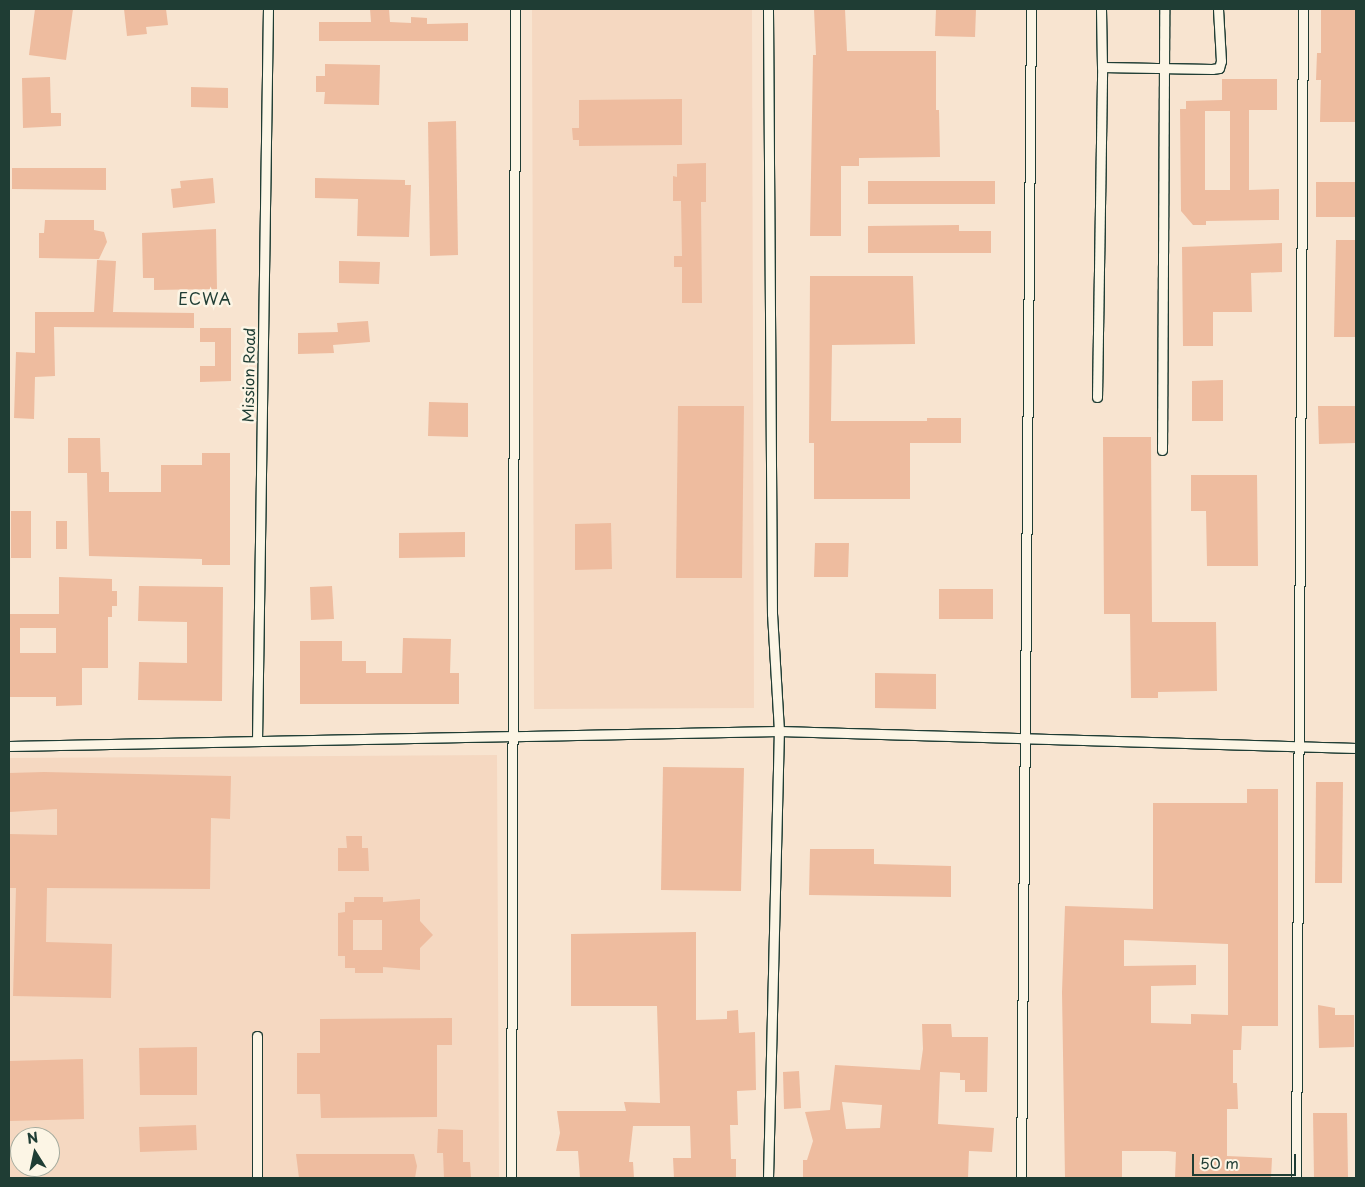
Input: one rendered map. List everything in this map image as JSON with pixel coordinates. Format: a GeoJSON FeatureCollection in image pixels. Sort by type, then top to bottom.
{"type":"FeatureCollection","features":[{"type":"Feature","properties":{"kind":"lane","name":"Mission Road"},"geometry":{"type":"LineString","coordinates":[[257,741],[268,9]]}},
{"type":"Feature","properties":{"kind":"lane"},"geometry":{"type":"LineString","coordinates":[[511,1178],[515,9]]}},
{"type":"Feature","properties":{"kind":"lane"},"geometry":{"type":"LineString","coordinates":[[768,9],[772,614],[779,731],[768,1178]]}},
{"type":"Feature","properties":{"kind":"lane"},"geometry":{"type":"LineString","coordinates":[[1021,1178],[1030,9]]}},
{"type":"Feature","properties":{"kind":"lane"},"geometry":{"type":"LineString","coordinates":[[1098,397],[1102,9]]}},
{"type":"Feature","properties":{"kind":"lane"},"geometry":{"type":"LineString","coordinates":[[1162,450],[1164,9]]}},
{"type":"Feature","properties":{"kind":"lane"},"geometry":{"type":"LineString","coordinates":[[1102,67],[1219,68],[1218,9]]}},
{"type":"Feature","properties":{"kind":"lane"},"geometry":{"type":"LineString","coordinates":[[1296,1178],[1303,9]]}},
{"type":"Feature","properties":{"kind":"lane"},"geometry":{"type":"LineString","coordinates":[[9,746],[513,734],[779,731],[1024,736],[1300,748],[1356,748]]}},
{"type":"Feature","properties":{"kind":"lane"},"geometry":{"type":"LineString","coordinates":[[257,1036],[257,1178]]}},
{"type":"Feature","properties":{"kind":"shaded area"},"geometry":{"type":"Polygon","coordinates":[[[532,9],[752,9],[754,708],[534,709],[532,9]]]}},
{"type":"Feature","properties":{"kind":"shaded area"},"geometry":{"type":"Polygon","coordinates":[[[497,755],[499,1178],[9,1178],[9,758],[497,755]]]}},
{"type":"Feature","properties":{"kind":"building"},"geometry":{"type":"Polygon","coordinates":[[[35,9],[73,9],[66,60],[29,55],[35,9]]]}},
{"type":"Feature","properties":{"kind":"building"},"geometry":{"type":"Polygon","coordinates":[[[124,9],[166,9],[168,25],[146,27],[147,34],[127,36],[124,9]]]}},
{"type":"Feature","properties":{"kind":"building"},"geometry":{"type":"Polygon","coordinates":[[[370,9],[389,9],[390,22],[411,23],[411,17],[427,18],[427,24],[468,23],[468,41],[319,41],[319,22],[371,22],[370,9]]]}},
{"type":"Feature","properties":{"kind":"building"},"geometry":{"type":"Polygon","coordinates":[[[814,9],[845,9],[847,51],[936,51],[936,110],[939,110],[940,157],[859,158],[859,166],[841,166],[841,236],[810,236],[813,55],[816,55],[814,9]]]}},
{"type":"Feature","properties":{"kind":"building"},"geometry":{"type":"Polygon","coordinates":[[[936,9],[976,9],[975,37],[935,36],[936,9]]]}},
{"type":"Feature","properties":{"kind":"building"},"geometry":{"type":"Polygon","coordinates":[[[1321,9],[1356,9],[1356,122],[1320,122],[1321,80],[1316,80],[1317,53],[1321,53],[1321,9]]]}},
{"type":"Feature","properties":{"kind":"building"},"geometry":{"type":"Polygon","coordinates":[[[325,64],[380,65],[379,105],[324,104],[325,92],[316,92],[316,76],[325,76],[325,64]]]}},
{"type":"Feature","properties":{"kind":"building"},"geometry":{"type":"Polygon","coordinates":[[[50,77],[51,113],[61,113],[61,126],[23,128],[22,78],[50,77]]]}},
{"type":"Feature","properties":{"kind":"building"},"geometry":{"type":"Polygon","coordinates":[[[1222,79],[1277,79],[1277,110],[1249,110],[1249,190],[1279,189],[1279,220],[1206,221],[1206,225],[1193,225],[1181,211],[1180,109],[1186,109],[1186,101],[1222,100],[1222,79]],[[1205,111],[1205,190],[1230,190],[1230,111],[1205,111]]]}},
{"type":"Feature","properties":{"kind":"building"},"geometry":{"type":"Polygon","coordinates":[[[191,87],[228,88],[228,108],[191,107],[191,87]]]}},
{"type":"Feature","properties":{"kind":"building"},"geometry":{"type":"Polygon","coordinates":[[[682,99],[682,145],[579,146],[579,140],[573,140],[572,128],[579,128],[579,100],[682,99]]]}},
{"type":"Feature","properties":{"kind":"building"},"geometry":{"type":"Polygon","coordinates":[[[456,121],[458,255],[430,256],[428,122],[456,121]]]}},
{"type":"Feature","properties":{"kind":"building"},"geometry":{"type":"Polygon","coordinates":[[[706,163],[706,202],[701,202],[702,303],[682,303],[682,267],[674,267],[674,256],[682,256],[681,201],[673,201],[673,176],[677,177],[677,164],[706,163]]]}},
{"type":"Feature","properties":{"kind":"building"},"geometry":{"type":"Polygon","coordinates":[[[12,168],[106,168],[106,190],[12,189],[12,168]]]}},
{"type":"Feature","properties":{"kind":"building"},"geometry":{"type":"Polygon","coordinates":[[[213,178],[215,203],[173,208],[171,189],[181,188],[180,181],[213,178]]]}},
{"type":"Feature","properties":{"kind":"building"},"geometry":{"type":"Polygon","coordinates":[[[315,178],[405,180],[405,185],[411,185],[409,237],[357,236],[358,199],[315,198],[315,178]]]}},
{"type":"Feature","properties":{"kind":"building"},"geometry":{"type":"Polygon","coordinates":[[[868,181],[995,181],[995,204],[868,204],[868,181]]]}},
{"type":"Feature","properties":{"kind":"building"},"geometry":{"type":"Polygon","coordinates":[[[1316,182],[1356,182],[1356,217],[1316,217],[1316,182]]]}},
{"type":"Feature","properties":{"kind":"building"},"geometry":{"type":"Polygon","coordinates":[[[45,220],[94,220],[94,230],[104,232],[107,242],[99,259],[39,258],[39,233],[44,233],[45,220]]]}},
{"type":"Feature","properties":{"kind":"building"},"geometry":{"type":"Polygon","coordinates":[[[959,225],[959,231],[991,231],[991,253],[868,253],[868,226],[959,225]]]}},
{"type":"Feature","properties":{"kind":"building"},"geometry":{"type":"Polygon","coordinates":[[[216,229],[217,289],[154,290],[154,278],[143,278],[142,233],[216,229]]]}},
{"type":"Feature","properties":{"kind":"building"},"geometry":{"type":"Polygon","coordinates":[[[1336,240],[1356,240],[1356,337],[1334,337],[1336,240]]]}},
{"type":"Feature","properties":{"kind":"building"},"geometry":{"type":"Polygon","coordinates":[[[1282,243],[1282,272],[1251,273],[1252,312],[1213,312],[1213,346],[1183,346],[1182,247],[1282,243]]]}},
{"type":"Feature","properties":{"kind":"building"},"geometry":{"type":"Polygon","coordinates":[[[97,260],[116,261],[113,312],[194,313],[194,328],[54,327],[55,376],[35,377],[34,419],[14,418],[16,352],[35,353],[35,312],[94,312],[97,260]]]}},
{"type":"Feature","properties":{"kind":"building"},"geometry":{"type":"Polygon","coordinates":[[[339,261],[380,262],[379,284],[339,283],[339,261]]]}},
{"type":"Feature","properties":{"kind":"building"},"geometry":{"type":"Polygon","coordinates":[[[810,276],[913,276],[915,344],[832,345],[831,421],[927,421],[927,418],[961,418],[961,443],[910,443],[910,499],[814,499],[814,443],[809,443],[810,276]]]}},
{"type":"Feature","properties":{"kind":"building"},"geometry":{"type":"Polygon","coordinates":[[[368,321],[370,342],[333,345],[334,353],[298,354],[298,333],[338,332],[337,323],[368,321]]]}},
{"type":"Feature","properties":{"kind":"building"},"geometry":{"type":"Polygon","coordinates":[[[200,328],[231,328],[231,381],[200,382],[200,366],[215,366],[215,342],[200,342],[200,328]]]}},
{"type":"Feature","properties":{"kind":"building"},"geometry":{"type":"Polygon","coordinates":[[[1223,380],[1223,421],[1192,421],[1192,381],[1223,380]]]}},
{"type":"Feature","properties":{"kind":"building"},"geometry":{"type":"Polygon","coordinates":[[[429,402],[468,403],[468,437],[428,436],[429,402]]]}},
{"type":"Feature","properties":{"kind":"building"},"geometry":{"type":"Polygon","coordinates":[[[678,406],[744,406],[742,578],[676,578],[678,406]]]}},
{"type":"Feature","properties":{"kind":"building"},"geometry":{"type":"Polygon","coordinates":[[[1318,406],[1356,406],[1356,443],[1319,444],[1318,406]]]}},
{"type":"Feature","properties":{"kind":"building"},"geometry":{"type":"Polygon","coordinates":[[[1103,437],[1151,437],[1152,622],[1216,622],[1217,691],[1158,692],[1158,698],[1131,698],[1130,614],[1104,614],[1103,437]]]}},
{"type":"Feature","properties":{"kind":"building"},"geometry":{"type":"Polygon","coordinates":[[[68,438],[100,438],[101,472],[109,472],[109,492],[161,492],[161,465],[202,465],[202,453],[230,453],[230,565],[202,565],[202,559],[89,556],[87,473],[68,473],[68,438]]]}},
{"type":"Feature","properties":{"kind":"building"},"geometry":{"type":"Polygon","coordinates":[[[1191,475],[1257,475],[1258,566],[1207,566],[1206,511],[1191,511],[1191,475]]]}},
{"type":"Feature","properties":{"kind":"building"},"geometry":{"type":"Polygon","coordinates":[[[11,511],[31,511],[31,558],[11,558],[11,511]]]}},
{"type":"Feature","properties":{"kind":"building"},"geometry":{"type":"Polygon","coordinates":[[[56,521],[67,521],[67,549],[56,549],[56,521]]]}},
{"type":"Feature","properties":{"kind":"building"},"geometry":{"type":"Polygon","coordinates":[[[611,523],[612,569],[575,570],[575,524],[611,523]]]}},
{"type":"Feature","properties":{"kind":"building"},"geometry":{"type":"Polygon","coordinates":[[[465,532],[465,557],[399,558],[399,533],[465,532]]]}},
{"type":"Feature","properties":{"kind":"building"},"geometry":{"type":"Polygon","coordinates":[[[815,543],[849,543],[848,577],[814,577],[815,543]]]}},
{"type":"Feature","properties":{"kind":"building"},"geometry":{"type":"Polygon","coordinates":[[[59,577],[112,579],[112,591],[117,591],[117,606],[112,606],[112,617],[108,617],[108,668],[82,668],[82,705],[56,706],[56,697],[9,697],[9,614],[59,614],[59,577]],[[20,628],[20,653],[56,653],[56,628],[20,628]]]}},
{"type":"Feature","properties":{"kind":"building"},"geometry":{"type":"Polygon","coordinates":[[[139,586],[223,587],[222,701],[138,700],[139,662],[187,663],[187,622],[138,621],[139,586]]]}},
{"type":"Feature","properties":{"kind":"building"},"geometry":{"type":"Polygon","coordinates":[[[332,586],[334,619],[311,620],[310,587],[332,586]]]}},
{"type":"Feature","properties":{"kind":"building"},"geometry":{"type":"Polygon","coordinates":[[[939,589],[993,589],[993,619],[939,619],[939,589]]]}},
{"type":"Feature","properties":{"kind":"building"},"geometry":{"type":"Polygon","coordinates":[[[403,638],[451,639],[450,673],[459,673],[459,704],[300,704],[300,641],[342,641],[342,661],[366,661],[366,673],[402,673],[403,638]]]}},
{"type":"Feature","properties":{"kind":"building"},"geometry":{"type":"Polygon","coordinates":[[[875,673],[936,674],[936,709],[875,708],[875,673]]]}},
{"type":"Feature","properties":{"kind":"building"},"geometry":{"type":"Polygon","coordinates":[[[663,767],[744,768],[741,891],[661,890],[663,767]]]}},
{"type":"Feature","properties":{"kind":"building"},"geometry":{"type":"Polygon","coordinates":[[[9,773],[231,776],[230,819],[211,818],[210,889],[47,888],[46,942],[112,944],[111,998],[13,996],[16,888],[9,888],[9,834],[57,835],[57,809],[10,812],[9,773]]]}},
{"type":"Feature","properties":{"kind":"building"},"geometry":{"type":"Polygon","coordinates":[[[1316,782],[1343,782],[1342,883],[1315,883],[1316,782]]]}},
{"type":"Feature","properties":{"kind":"building"},"geometry":{"type":"Polygon","coordinates":[[[1247,789],[1278,789],[1278,1026],[1242,1026],[1241,1050],[1233,1050],[1233,1083],[1237,1083],[1238,1109],[1227,1109],[1227,1156],[1272,1158],[1271,1178],[1175,1178],[1176,1152],[1122,1151],[1122,1178],[1065,1178],[1062,992],[1065,906],[1153,909],[1153,803],[1247,803],[1247,789]],[[1124,940],[1124,966],[1196,965],[1196,985],[1151,986],[1151,1023],[1191,1024],[1191,1014],[1228,1015],[1228,944],[1124,940]]]}},
{"type":"Feature","properties":{"kind":"building"},"geometry":{"type":"Polygon","coordinates":[[[346,836],[362,836],[362,848],[368,848],[369,871],[338,871],[338,848],[347,848],[346,836]]]}},
{"type":"Feature","properties":{"kind":"building"},"geometry":{"type":"Polygon","coordinates":[[[810,849],[874,849],[874,864],[951,866],[951,897],[809,895],[810,849]]]}},
{"type":"Feature","properties":{"kind":"building"},"geometry":{"type":"Polygon","coordinates":[[[354,897],[383,897],[383,902],[420,899],[420,921],[433,935],[420,948],[420,970],[383,967],[383,973],[355,973],[355,968],[345,968],[345,956],[338,956],[338,913],[345,912],[345,902],[354,902],[354,897]],[[353,920],[353,950],[382,950],[382,920],[353,920]]]}},
{"type":"Feature","properties":{"kind":"building"},"geometry":{"type":"Polygon","coordinates":[[[696,932],[696,1020],[727,1019],[727,1011],[738,1010],[739,1033],[755,1032],[756,1090],[737,1091],[738,1125],[730,1125],[731,1159],[736,1159],[736,1178],[674,1178],[673,1158],[691,1158],[690,1126],[633,1126],[629,1162],[633,1162],[634,1178],[580,1178],[578,1151],[556,1151],[560,1133],[557,1111],[626,1111],[624,1102],[660,1103],[657,1006],[571,1006],[571,934],[696,932]]]}},
{"type":"Feature","properties":{"kind":"building"},"geometry":{"type":"Polygon","coordinates":[[[1318,1005],[1335,1008],[1335,1015],[1354,1015],[1354,1047],[1319,1048],[1318,1005]]]}},
{"type":"Feature","properties":{"kind":"building"},"geometry":{"type":"Polygon","coordinates":[[[452,1018],[452,1045],[437,1045],[437,1117],[321,1118],[320,1094],[297,1094],[297,1053],[320,1053],[320,1019],[452,1018]]]}},
{"type":"Feature","properties":{"kind":"building"},"geometry":{"type":"Polygon","coordinates":[[[922,1024],[951,1024],[952,1037],[988,1037],[987,1092],[965,1092],[965,1080],[960,1080],[960,1073],[940,1072],[938,1124],[994,1128],[992,1152],[969,1151],[968,1178],[803,1178],[803,1160],[807,1160],[813,1141],[805,1112],[830,1110],[835,1065],[920,1070],[923,1049],[922,1024]],[[842,1102],[846,1129],[880,1128],[882,1105],[842,1102]]]}},
{"type":"Feature","properties":{"kind":"building"},"geometry":{"type":"Polygon","coordinates":[[[197,1047],[197,1095],[140,1095],[139,1048],[197,1047]]]}},
{"type":"Feature","properties":{"kind":"building"},"geometry":{"type":"Polygon","coordinates":[[[83,1059],[84,1119],[10,1121],[9,1061],[83,1059]]]}},
{"type":"Feature","properties":{"kind":"building"},"geometry":{"type":"Polygon","coordinates":[[[799,1071],[801,1108],[784,1109],[783,1072],[799,1071]]]}},
{"type":"Feature","properties":{"kind":"building"},"geometry":{"type":"Polygon","coordinates":[[[1313,1113],[1347,1113],[1348,1178],[1314,1178],[1313,1113]]]}},
{"type":"Feature","properties":{"kind":"building"},"geometry":{"type":"Polygon","coordinates":[[[196,1125],[197,1150],[140,1152],[139,1127],[196,1125]]]}},
{"type":"Feature","properties":{"kind":"building"},"geometry":{"type":"Polygon","coordinates":[[[438,1129],[463,1130],[463,1162],[470,1162],[471,1178],[444,1178],[443,1153],[437,1153],[438,1129]]]}},
{"type":"Feature","properties":{"kind":"building"},"geometry":{"type":"Polygon","coordinates":[[[296,1154],[414,1154],[417,1166],[415,1178],[299,1178],[296,1154]]]}},
{"type":"Feature","properties":{"kind":"district","name":"ECWA"},"geometry":{"type":"Point","coordinates":[205,298]}}]}
